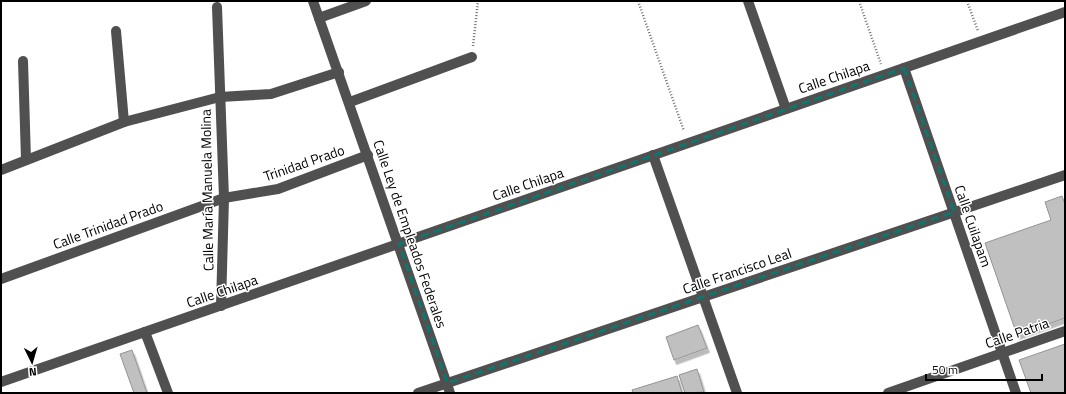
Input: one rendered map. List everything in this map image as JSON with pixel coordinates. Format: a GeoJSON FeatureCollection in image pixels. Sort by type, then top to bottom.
{"type":"FeatureCollection","features":[{"type":"Feature","properties":{"kind":"street","name":"Calle Ley de Empleados Federales"},"geometry":{"type":"LineString","coordinates":[[313,1],[449,388]]}},
{"type":"Feature","properties":{"kind":"street"},"geometry":{"type":"LineString","coordinates":[[319,18],[366,1]]}},
{"type":"Feature","properties":{"kind":"street"},"geometry":{"type":"LineString","coordinates":[[748,1],[786,109]]}},
{"type":"Feature","properties":{"kind":"street","name":"Calle María Manuela Molina"},"geometry":{"type":"LineString","coordinates":[[217,7],[224,198],[221,306]]}},
{"type":"Feature","properties":{"kind":"street","name":"Calle Chilapa"},"geometry":{"type":"LineString","coordinates":[[1,382],[1065,12]]}},
{"type":"Feature","properties":{"kind":"street"},"geometry":{"type":"LineString","coordinates":[[116,32],[124,122]]}},
{"type":"Feature","properties":{"kind":"street"},"geometry":{"type":"LineString","coordinates":[[348,98],[472,57]]}},
{"type":"Feature","properties":{"kind":"street"},"geometry":{"type":"LineString","coordinates":[[23,61],[26,160]]}},
{"type":"Feature","properties":{"kind":"street","name":"Calle Cuilapam"},"geometry":{"type":"LineString","coordinates":[[904,68],[1016,393]]}},
{"type":"Feature","properties":{"kind":"street"},"geometry":{"type":"LineString","coordinates":[[1,170],[124,122],[220,97],[271,94],[338,72]]}},
{"type":"Feature","properties":{"kind":"street","name":"Trinidad Prado"},"geometry":{"type":"LineString","coordinates":[[224,198],[278,190],[368,155]]}},
{"type":"Feature","properties":{"kind":"street"},"geometry":{"type":"LineString","coordinates":[[653,155],[737,393]]}},
{"type":"Feature","properties":{"kind":"street","name":"Calle Francisco Leal"},"geometry":{"type":"LineString","coordinates":[[418,393],[449,388],[703,297],[1065,174]]}},
{"type":"Feature","properties":{"kind":"street","name":"Calle Trinidad Prado"},"geometry":{"type":"LineString","coordinates":[[1,279],[224,198]]}},
{"type":"Feature","properties":{"kind":"street","name":"Calle Patria"},"geometry":{"type":"LineString","coordinates":[[888,393],[1065,330]]}},
{"type":"Feature","properties":{"kind":"street"},"geometry":{"type":"LineString","coordinates":[[145,332],[168,393]]}},
{"type":"Feature","properties":{"kind":"path"},"geometry":{"type":"LineString","coordinates":[[472,57],[478,1]]}},
{"type":"Feature","properties":{"kind":"path"},"geometry":{"type":"LineString","coordinates":[[638,1],[688,143]]}},
{"type":"Feature","properties":{"kind":"path"},"geometry":{"type":"LineString","coordinates":[[859,1],[885,74]]}},
{"type":"Feature","properties":{"kind":"path"},"geometry":{"type":"LineString","coordinates":[[967,1],[981,40]]}},
{"type":"Feature","properties":{"kind":"highlighted area"},"geometry":{"type":"Polygon","coordinates":[[[904,68],[954,212],[447,383],[399,244],[904,68]]]}},
{"type":"Feature","properties":{"kind":"building"},"geometry":{"type":"Polygon","coordinates":[[[1062,196],[1065,204],[1065,318],[1017,335],[985,243],[1051,220],[1045,202],[1062,196]]]}},
{"type":"Feature","properties":{"kind":"building"},"geometry":{"type":"Polygon","coordinates":[[[698,325],[707,348],[674,360],[666,337],[698,325]]]}},
{"type":"Feature","properties":{"kind":"building"},"geometry":{"type":"Polygon","coordinates":[[[1065,344],[1065,393],[1031,393],[1019,360],[1065,344]]]}},
{"type":"Feature","properties":{"kind":"building"},"geometry":{"type":"Polygon","coordinates":[[[132,350],[147,393],[134,393],[120,354],[132,350]]]}},
{"type":"Feature","properties":{"kind":"building"},"geometry":{"type":"Polygon","coordinates":[[[697,369],[704,392],[685,393],[679,375],[697,369]]]}},
{"type":"Feature","properties":{"kind":"building"},"geometry":{"type":"Polygon","coordinates":[[[677,376],[682,393],[633,393],[632,390],[677,376]]]}}]}
